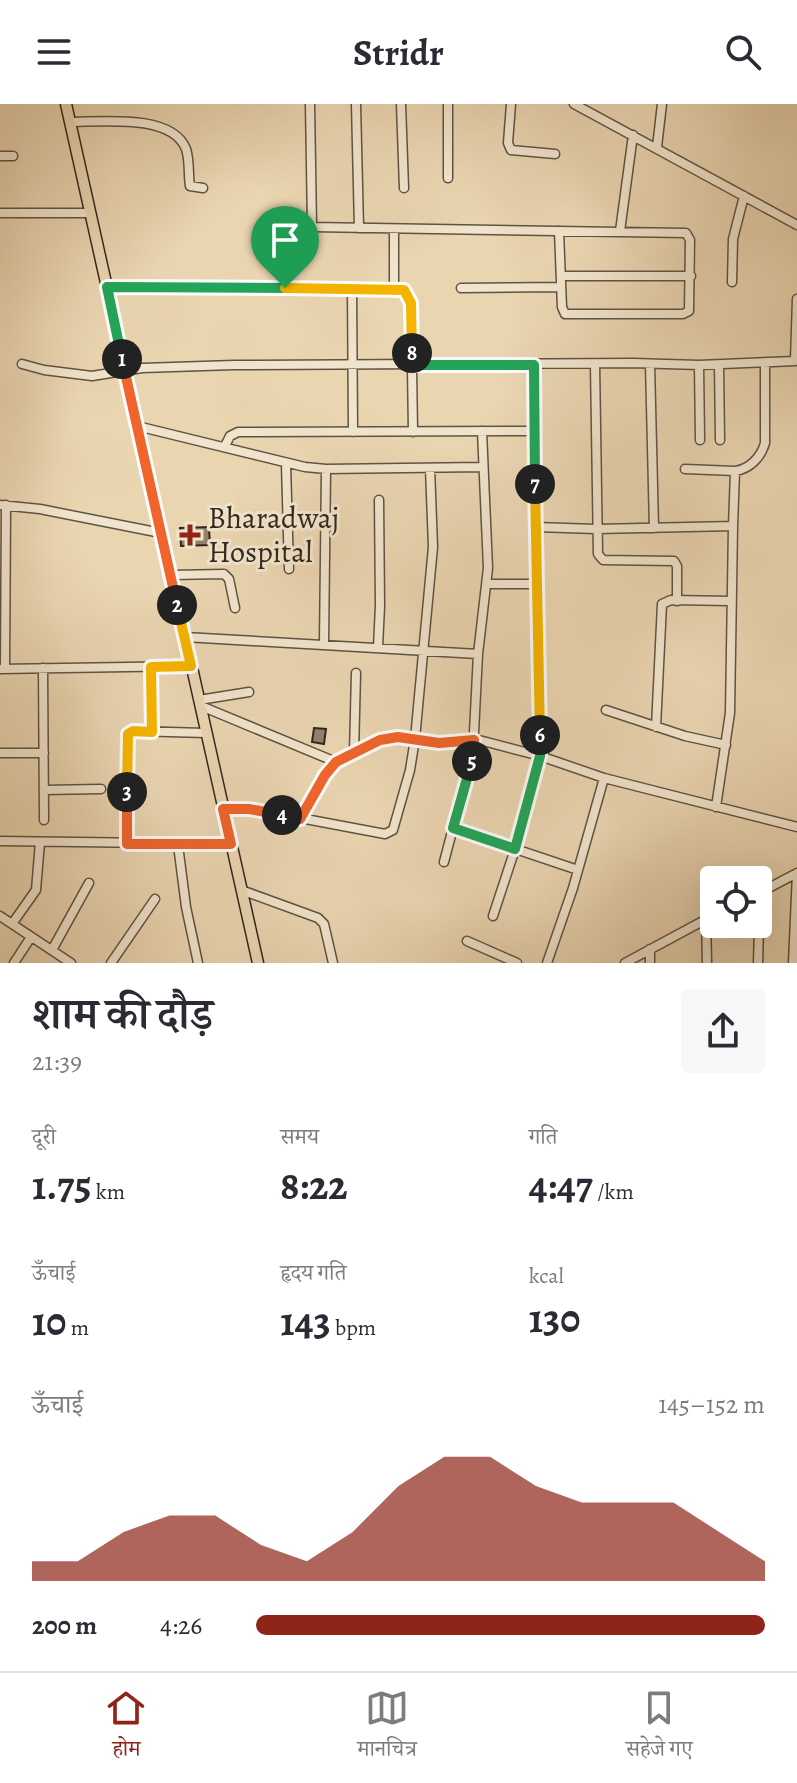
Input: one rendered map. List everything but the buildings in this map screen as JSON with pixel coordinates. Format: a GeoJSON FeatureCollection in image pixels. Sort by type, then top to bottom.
{"type":"FeatureCollection","features":[{"type":"Feature","properties":{"kind":"main road"},"geometry":{"type":"LineString","coordinates":[[66,104],[258,963]]}},
{"type":"Feature","properties":{"kind":"street"},"geometry":{"type":"LineString","coordinates":[[310,104],[312,227]]}},
{"type":"Feature","properties":{"kind":"street"},"geometry":{"type":"LineString","coordinates":[[356,104],[359,228]]}},
{"type":"Feature","properties":{"kind":"street"},"geometry":{"type":"LineString","coordinates":[[401,104],[404,188]]}},
{"type":"Feature","properties":{"kind":"street"},"geometry":{"type":"LineString","coordinates":[[448,104],[448,178]]}},
{"type":"Feature","properties":{"kind":"street"},"geometry":{"type":"LineString","coordinates":[[511,104],[508,143],[511,150],[555,154]]}},
{"type":"Feature","properties":{"kind":"street"},"geometry":{"type":"LineString","coordinates":[[574,104],[797,225]]}},
{"type":"Feature","properties":{"kind":"street"},"geometry":{"type":"LineString","coordinates":[[657,147],[662,104]]}},
{"type":"Feature","properties":{"kind":"street"},"geometry":{"type":"LineString","coordinates":[[70,122],[129,121],[166,129],[186,150],[190,186],[203,188]]}},
{"type":"Feature","properties":{"kind":"street"},"geometry":{"type":"LineString","coordinates":[[620,231],[633,135]]}},
{"type":"Feature","properties":{"kind":"street"},"geometry":{"type":"LineString","coordinates":[[0,156],[13,156]]}},
{"type":"Feature","properties":{"kind":"street"},"geometry":{"type":"LineString","coordinates":[[732,282],[734,228],[744,196]]}},
{"type":"Feature","properties":{"kind":"street"},"geometry":{"type":"LineString","coordinates":[[0,213],[90,213]]}},
{"type":"Feature","properties":{"kind":"street"},"geometry":{"type":"LineString","coordinates":[[285,288],[284,231],[290,226],[686,233],[690,240],[691,307],[683,314],[570,315],[563,311],[559,231]]}},
{"type":"Feature","properties":{"kind":"street"},"geometry":{"type":"LineString","coordinates":[[394,229],[394,288]]}},
{"type":"Feature","properties":{"kind":"street"},"geometry":{"type":"LineString","coordinates":[[561,276],[691,276]]}},
{"type":"Feature","properties":{"kind":"street"},"geometry":{"type":"LineString","coordinates":[[107,287],[404,290],[410,297],[413,432]]}},
{"type":"Feature","properties":{"kind":"street"},"geometry":{"type":"LineString","coordinates":[[461,288],[561,287]]}},
{"type":"Feature","properties":{"kind":"street"},"geometry":{"type":"LineString","coordinates":[[352,288],[353,432]]}},
{"type":"Feature","properties":{"kind":"street"},"geometry":{"type":"LineString","coordinates":[[22,364],[80,375],[105,375],[142,368],[234,365],[719,365],[796,361],[797,299]]}},
{"type":"Feature","properties":{"kind":"street"},"geometry":{"type":"LineString","coordinates":[[685,469],[735,471],[750,465],[761,454],[765,443],[765,363]]}},
{"type":"Feature","properties":{"kind":"street"},"geometry":{"type":"LineString","coordinates":[[595,364],[598,554],[603,560],[674,561],[677,566],[677,601]]}},
{"type":"Feature","properties":{"kind":"street"},"geometry":{"type":"LineString","coordinates":[[650,364],[654,528]]}},
{"type":"Feature","properties":{"kind":"street"},"geometry":{"type":"LineString","coordinates":[[493,916],[540,756],[534,365]]}},
{"type":"Feature","properties":{"kind":"street"},"geometry":{"type":"LineString","coordinates":[[699,365],[700,440]]}},
{"type":"Feature","properties":{"kind":"street"},"geometry":{"type":"LineString","coordinates":[[719,365],[720,440]]}},
{"type":"Feature","properties":{"kind":"street"},"geometry":{"type":"LineString","coordinates":[[137,426],[286,464],[326,469],[483,467]]}},
{"type":"Feature","properties":{"kind":"street"},"geometry":{"type":"LineString","coordinates":[[444,862],[471,765],[474,740],[478,654],[487,584],[482,431]]}},
{"type":"Feature","properties":{"kind":"street"},"geometry":{"type":"LineString","coordinates":[[225,446],[230,436],[238,432],[533,431]]}},
{"type":"Feature","properties":{"kind":"street"},"geometry":{"type":"LineString","coordinates":[[286,464],[289,569]]}},
{"type":"Feature","properties":{"kind":"street"},"geometry":{"type":"LineString","coordinates":[[223,809],[249,809],[390,834],[395,826],[415,739],[433,547],[430,468]]}},
{"type":"Feature","properties":{"kind":"street"},"geometry":{"type":"LineString","coordinates":[[324,644],[326,469]]}},
{"type":"Feature","properties":{"kind":"street"},"geometry":{"type":"LineString","coordinates":[[716,807],[732,681],[735,471]]}},
{"type":"Feature","properties":{"kind":"street"},"geometry":{"type":"LineString","coordinates":[[378,647],[379,500]]}},
{"type":"Feature","properties":{"kind":"street"},"geometry":{"type":"LineString","coordinates":[[161,533],[40,509],[3,505],[3,669],[191,666]]}},
{"type":"Feature","properties":{"kind":"street"},"geometry":{"type":"LineString","coordinates":[[536,527],[733,526]]}},
{"type":"Feature","properties":{"kind":"street"},"geometry":{"type":"LineString","coordinates":[[171,575],[224,574],[229,579],[235,608]]}},
{"type":"Feature","properties":{"kind":"street"},"geometry":{"type":"LineString","coordinates":[[487,584],[536,584]]}},
{"type":"Feature","properties":{"kind":"street"},"geometry":{"type":"LineString","coordinates":[[656,727],[660,610],[666,601],[731,601]]}},
{"type":"Feature","properties":{"kind":"street"},"geometry":{"type":"LineString","coordinates":[[185,637],[478,654]]}},
{"type":"Feature","properties":{"kind":"street"},"geometry":{"type":"LineString","coordinates":[[151,667],[152,732]]}},
{"type":"Feature","properties":{"kind":"street"},"geometry":{"type":"LineString","coordinates":[[43,668],[44,820]]}},
{"type":"Feature","properties":{"kind":"street"},"geometry":{"type":"LineString","coordinates":[[354,753],[356,673]]}},
{"type":"Feature","properties":{"kind":"street"},"geometry":{"type":"LineString","coordinates":[[200,703],[249,692]]}},
{"type":"Feature","properties":{"kind":"street"},"geometry":{"type":"LineString","coordinates":[[200,703],[336,762]]}},
{"type":"Feature","properties":{"kind":"street"},"geometry":{"type":"LineString","coordinates":[[606,710],[726,745]]}},
{"type":"Feature","properties":{"kind":"street"},"geometry":{"type":"LineString","coordinates":[[127,844],[127,738],[130,731],[206,733]]}},
{"type":"Feature","properties":{"kind":"street"},"geometry":{"type":"LineString","coordinates":[[300,819],[336,762],[388,737],[439,743],[474,740],[540,756],[604,778],[797,827]]}},
{"type":"Feature","properties":{"kind":"street"},"geometry":{"type":"LineString","coordinates":[[0,753],[44,753]]}},
{"type":"Feature","properties":{"kind":"street"},"geometry":{"type":"LineString","coordinates":[[547,963],[604,778]]}},
{"type":"Feature","properties":{"kind":"street"},"geometry":{"type":"LineString","coordinates":[[44,790],[101,789]]}},
{"type":"Feature","properties":{"kind":"street"},"geometry":{"type":"LineString","coordinates":[[453,828],[578,870]]}},
{"type":"Feature","properties":{"kind":"street"},"geometry":{"type":"LineString","coordinates":[[0,841],[231,844]]}},
{"type":"Feature","properties":{"kind":"street"},"geometry":{"type":"LineString","coordinates":[[12,924],[36,890],[40,842]]}},
{"type":"Feature","properties":{"kind":"street"},"geometry":{"type":"LineString","coordinates":[[178,845],[186,907],[198,963]]}},
{"type":"Feature","properties":{"kind":"street"},"geometry":{"type":"LineString","coordinates":[[772,886],[797,873]]}},
{"type":"Feature","properties":{"kind":"street"},"geometry":{"type":"LineString","coordinates":[[793,963],[797,873]]}},
{"type":"Feature","properties":{"kind":"street"},"geometry":{"type":"LineString","coordinates":[[52,950],[89,883]]}},
{"type":"Feature","properties":{"kind":"street"},"geometry":{"type":"LineString","coordinates":[[241,890],[318,918],[325,929],[333,963]]}},
{"type":"Feature","properties":{"kind":"street"},"geometry":{"type":"LineString","coordinates":[[111,963],[155,899]]}},
{"type":"Feature","properties":{"kind":"street"},"geometry":{"type":"LineString","coordinates":[[0,916],[71,963]]}},
{"type":"Feature","properties":{"kind":"street"},"geometry":{"type":"LineString","coordinates":[[625,963],[700,922]]}},
{"type":"Feature","properties":{"kind":"street"},"geometry":{"type":"LineString","coordinates":[[14,963],[31,937]]}},
{"type":"Feature","properties":{"kind":"street"},"geometry":{"type":"LineString","coordinates":[[707,963],[709,938]]}},
{"type":"Feature","properties":{"kind":"street"},"geometry":{"type":"LineString","coordinates":[[758,938],[758,963]]}},
{"type":"Feature","properties":{"kind":"street"},"geometry":{"type":"LineString","coordinates":[[467,941],[517,963]]}},
{"type":"Feature","properties":{"kind":"street"},"geometry":{"type":"LineString","coordinates":[[650,949],[650,963]]}},
{"type":"Feature","properties":{"kind":"place","name":"Bharadwaj Hospital"},"geometry":{"type":"Point","coordinates":[190,535]}},
{"type":"Feature","properties":{"kind":"route"},"geometry":{"type":"LineString","coordinates":[[107,287],[285,288],[404,290],[411,303],[412,365],[534,365],[540,756],[515,849],[453,828],[471,765],[474,740],[439,743],[398,737],[380,740],[336,762],[300,819],[249,809],[223,809],[231,844],[127,844],[127,738],[130,731],[152,732],[151,667],[191,666],[107,287]]}}]}
